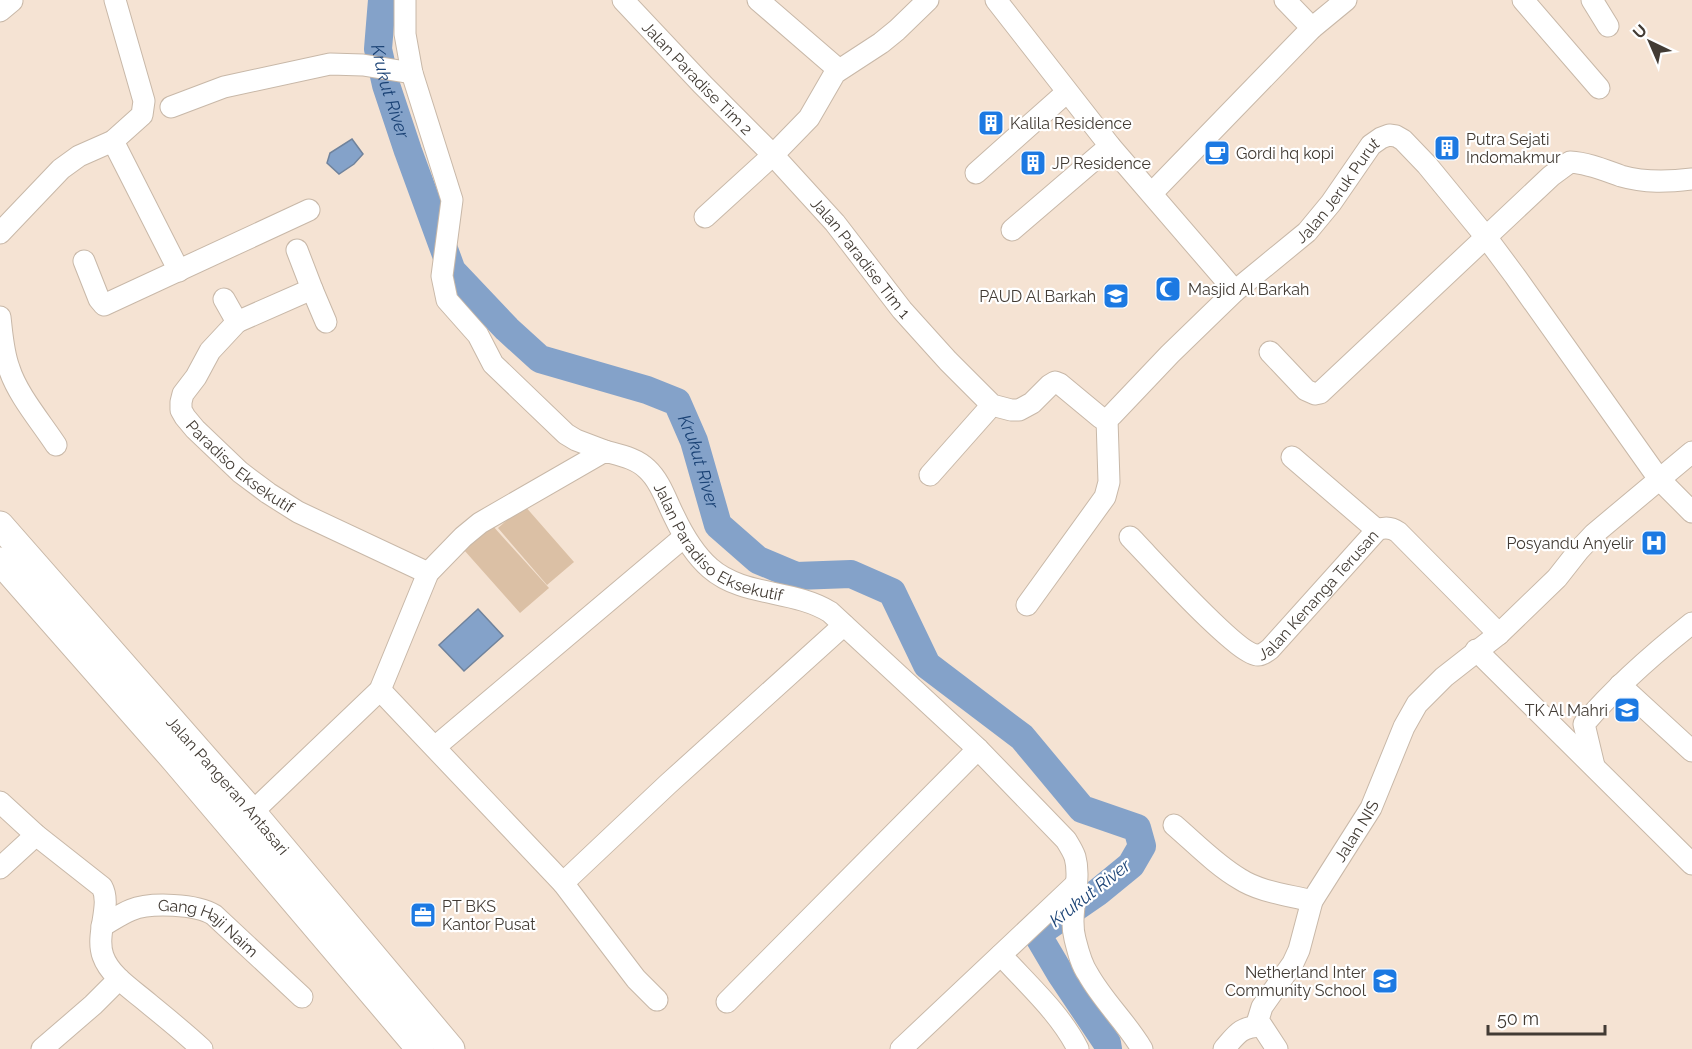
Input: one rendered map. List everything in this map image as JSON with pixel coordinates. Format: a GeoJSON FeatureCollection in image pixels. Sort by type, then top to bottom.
{"type":"FeatureCollection","features":[{"type":"Feature","properties":{"kind":"main road","name":"Jalan Pangeran Antasari"},"geometry":{"type":"LineString","coordinates":[[0,525],[243,821],[420,1049]]}},
{"type":"Feature","properties":{"kind":"main road","name":"Jalan Pangeran Antasari"},"geometry":{"type":"LineString","coordinates":[[0,561],[112,687],[243,821],[451,1049]]}},
{"type":"Feature","properties":{"kind":"street"},"geometry":{"type":"LineString","coordinates":[[171,107],[224,87],[330,64],[363,65],[406,72],[405,0]]}},
{"type":"Feature","properties":{"kind":"street","name":"Jalan Paradise Tim 2"},"geometry":{"type":"LineString","coordinates":[[623,0],[773,155]]}},
{"type":"Feature","properties":{"kind":"street"},"geometry":{"type":"LineString","coordinates":[[758,0],[839,70]]}},
{"type":"Feature","properties":{"kind":"street"},"geometry":{"type":"LineString","coordinates":[[705,217],[773,155],[809,118],[833,76],[839,70],[881,43],[928,0]]}},
{"type":"Feature","properties":{"kind":"street"},"geometry":{"type":"LineString","coordinates":[[996,0],[1110,146],[1235,291]]}},
{"type":"Feature","properties":{"kind":"street"},"geometry":{"type":"LineString","coordinates":[[1285,0],[1312,28]]}},
{"type":"Feature","properties":{"kind":"street"},"geometry":{"type":"LineString","coordinates":[[1152,193],[1312,28],[1346,0]]}},
{"type":"Feature","properties":{"kind":"street"},"geometry":{"type":"LineString","coordinates":[[1523,0],[1599,88]]}},
{"type":"Feature","properties":{"kind":"street"},"geometry":{"type":"LineString","coordinates":[[1592,0],[1608,26]]}},
{"type":"Feature","properties":{"kind":"street"},"geometry":{"type":"LineString","coordinates":[[0,233],[61,169],[79,156],[113,141],[142,115],[144,101],[118,1]]}},
{"type":"Feature","properties":{"kind":"street","name":"Jalan Paradiso Eksekutif"},"geometry":{"type":"LineString","coordinates":[[406,72],[452,200],[442,276],[447,300],[478,335],[494,364],[566,434],[576,440],[634,460],[646,468],[659,485],[684,537],[711,569],[739,585],[802,599],[830,612],[978,749],[1066,840],[1077,866],[1074,936],[1081,960],[1087,974],[1132,1032],[1142,1049]]}},
{"type":"Feature","properties":{"kind":"street"},"geometry":{"type":"LineString","coordinates":[[976,173],[1067,92]]}},
{"type":"Feature","properties":{"kind":"street","name":"Jalan Jeruk Purut"},"geometry":{"type":"LineString","coordinates":[[1107,418],[1235,291],[1307,232],[1331,203],[1371,145],[1389,135],[1396,136],[1427,165],[1485,237],[1659,479],[1692,512]]}},
{"type":"Feature","properties":{"kind":"street"},"geometry":{"type":"LineString","coordinates":[[113,141],[179,272]]}},
{"type":"Feature","properties":{"kind":"street"},"geometry":{"type":"LineString","coordinates":[[1012,230],[1110,146]]}},
{"type":"Feature","properties":{"kind":"street","name":"Jalan Paradise Tim 1"},"geometry":{"type":"LineString","coordinates":[[773,155],[835,223],[895,301],[948,361],[992,405]]}},
{"type":"Feature","properties":{"kind":"street"},"geometry":{"type":"LineString","coordinates":[[1270,352],[1306,390],[1316,394],[1320,393],[1551,176],[1570,162],[1640,180],[1664,182],[1692,179]]}},
{"type":"Feature","properties":{"kind":"street"},"geometry":{"type":"LineString","coordinates":[[84,261],[99,299],[104,305],[309,210]]}},
{"type":"Feature","properties":{"kind":"street"},"geometry":{"type":"LineString","coordinates":[[297,250],[326,322]]}},
{"type":"Feature","properties":{"kind":"street"},"geometry":{"type":"LineString","coordinates":[[224,299],[237,322],[312,289]]}},
{"type":"Feature","properties":{"kind":"street"},"geometry":{"type":"LineString","coordinates":[[0,317],[9,370],[56,445]]}},
{"type":"Feature","properties":{"kind":"street","name":"Paradiso Eksekutif"},"geometry":{"type":"LineString","coordinates":[[237,322],[210,351],[196,377],[183,394],[181,410],[185,417],[240,472],[288,506],[429,573]]}},
{"type":"Feature","properties":{"kind":"street"},"geometry":{"type":"LineString","coordinates":[[930,475],[992,405],[1019,410],[1032,403],[1055,382],[1101,418],[1107,418],[1109,482],[1105,497],[1027,605]]}},
{"type":"Feature","properties":{"kind":"street"},"geometry":{"type":"LineString","coordinates":[[243,821],[380,690],[429,573],[462,537],[480,523],[605,451]]}},
{"type":"Feature","properties":{"kind":"street"},"geometry":{"type":"LineString","coordinates":[[1499,633],[1557,578],[1594,534],[1692,452]]}},
{"type":"Feature","properties":{"kind":"street"},"geometry":{"type":"LineString","coordinates":[[1292,457],[1377,530]]}},
{"type":"Feature","properties":{"kind":"street","name":"Jalan Kenanga Terusan"},"geometry":{"type":"LineString","coordinates":[[1130,537],[1223,634],[1250,653],[1257,655],[1270,649],[1377,530],[1382,528],[1398,532],[1499,633]]}},
{"type":"Feature","properties":{"kind":"street"},"geometry":{"type":"LineString","coordinates":[[435,747],[684,537]]}},
{"type":"Feature","properties":{"kind":"street"},"geometry":{"type":"LineString","coordinates":[[1594,767],[1584,724],[1607,697],[1692,623]]}},
{"type":"Feature","properties":{"kind":"street"},"geometry":{"type":"LineString","coordinates":[[563,883],[668,784],[844,625]]}},
{"type":"Feature","properties":{"kind":"street","name":"Jalan NIS"},"geometry":{"type":"LineString","coordinates":[[1261,1026],[1258,1020],[1262,1007],[1293,963],[1299,950],[1312,901],[1371,808],[1404,727],[1417,704],[1444,676],[1499,633]]}},
{"type":"Feature","properties":{"kind":"street"},"geometry":{"type":"LineString","coordinates":[[1476,650],[1692,864]]}},
{"type":"Feature","properties":{"kind":"street"},"geometry":{"type":"LineString","coordinates":[[1620,685],[1692,751]]}},
{"type":"Feature","properties":{"kind":"street"},"geometry":{"type":"LineString","coordinates":[[380,690],[563,883],[636,979],[657,1000]]}},
{"type":"Feature","properties":{"kind":"street"},"geometry":{"type":"LineString","coordinates":[[728,1002],[978,749]]}},
{"type":"Feature","properties":{"kind":"street"},"geometry":{"type":"LineString","coordinates":[[0,802],[36,835],[102,888],[106,894],[100,940],[103,956],[119,979],[189,1045]]}},
{"type":"Feature","properties":{"kind":"street"},"geometry":{"type":"LineString","coordinates":[[1174,825],[1241,880],[1312,901]]}},
{"type":"Feature","properties":{"kind":"street"},"geometry":{"type":"LineString","coordinates":[[0,868],[36,835]]}},
{"type":"Feature","properties":{"kind":"street"},"geometry":{"type":"LineString","coordinates":[[901,1049],[1001,955],[1075,892]]}},
{"type":"Feature","properties":{"kind":"street","name":"Gang Haji Naim"},"geometry":{"type":"LineString","coordinates":[[102,926],[143,906],[156,904],[202,909],[214,915],[302,997]]}},
{"type":"Feature","properties":{"kind":"street"},"geometry":{"type":"LineString","coordinates":[[1001,955],[1056,1015],[1078,1049]]}},
{"type":"Feature","properties":{"kind":"street"},"geometry":{"type":"LineString","coordinates":[[42,1049],[119,979]]}},
{"type":"Feature","properties":{"kind":"street"},"geometry":{"type":"LineString","coordinates":[[1224,1049],[1241,1030],[1261,1026],[1277,1049]]}},
{"type":"Feature","properties":{"kind":"shaded area"},"geometry":{"type":"Polygon","coordinates":[[[524,505],[574,562],[547,585],[498,528],[524,505]]]}},
{"type":"Feature","properties":{"kind":"shaded area"},"geometry":{"type":"Polygon","coordinates":[[[492,525],[549,588],[520,613],[464,550],[492,525]]]}},
{"type":"Feature","properties":{"kind":"water"},"geometry":{"type":"Polygon","coordinates":[[[352,139],[363,154],[354,164],[339,174],[327,163],[330,153],[352,139]]]}},
{"type":"Feature","properties":{"kind":"water"},"geometry":{"type":"Polygon","coordinates":[[[478,609],[503,636],[464,671],[439,645],[478,609]]]}},
{"type":"Feature","properties":{"kind":"waterway","name":"Krukut River"},"geometry":{"type":"LineString","coordinates":[[382,0],[378,49],[386,85],[452,271],[507,329],[540,359],[647,390],[677,402],[694,441],[718,525],[758,560],[796,576],[851,574],[892,592],[927,665],[1022,737],[1082,809],[1137,828],[1142,846],[1131,865],[1098,892],[1037,934],[1107,1043],[1108,1049]]}},
{"type":"Feature","properties":{"kind":"place","name":"Kalila Residence"},"geometry":{"type":"Point","coordinates":[991,123]}},
{"type":"Feature","properties":{"kind":"place","name":"Putra Sejati Indomakmur"},"geometry":{"type":"Point","coordinates":[1447,148]}},
{"type":"Feature","properties":{"kind":"place","name":"Gordi hq kopi"},"geometry":{"type":"Point","coordinates":[1217,153]}},
{"type":"Feature","properties":{"kind":"place","name":"JP Residence"},"geometry":{"type":"Point","coordinates":[1033,163]}},
{"type":"Feature","properties":{"kind":"place","name":"Masjid Al Barkah"},"geometry":{"type":"Point","coordinates":[1168,289]}},
{"type":"Feature","properties":{"kind":"place","name":"PAUD Al Barkah"},"geometry":{"type":"Point","coordinates":[1116,296]}},
{"type":"Feature","properties":{"kind":"place","name":"Posyandu Anyelir"},"geometry":{"type":"Point","coordinates":[1654,543]}},
{"type":"Feature","properties":{"kind":"place","name":"TK Al Mahri"},"geometry":{"type":"Point","coordinates":[1627,710]}},
{"type":"Feature","properties":{"kind":"place","name":"PT BKS Kantor Pusat"},"geometry":{"type":"Point","coordinates":[423,915]}},
{"type":"Feature","properties":{"kind":"place","name":"Netherland Inter Community School"},"geometry":{"type":"Point","coordinates":[1385,981]}}]}
